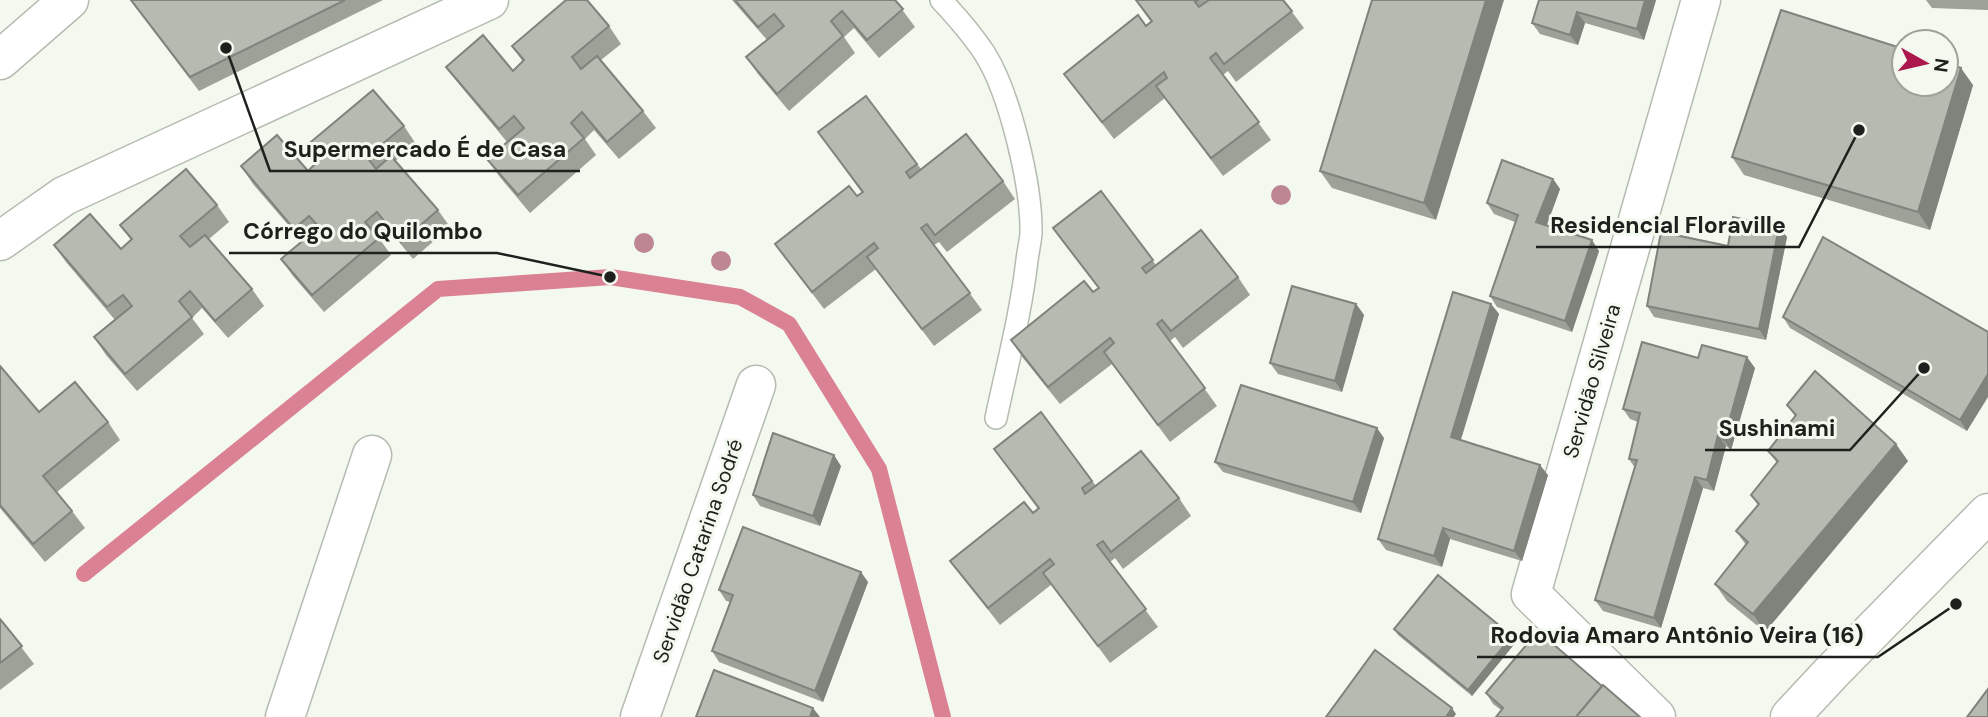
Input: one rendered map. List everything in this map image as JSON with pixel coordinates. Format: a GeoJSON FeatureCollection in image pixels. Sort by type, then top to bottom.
{"type":"FeatureCollection","features":[{"type":"Feature","properties":{"kind":"street"},"geometry":{"type":"LineString","coordinates":[[0,60],[69,0]]}},
{"type":"Feature","properties":{"kind":"street"},"geometry":{"type":"LineString","coordinates":[[0,241],[64,196],[489,0]]}},
{"type":"Feature","properties":{"kind":"street","name":"Servidão Silveira"},"geometry":{"type":"LineString","coordinates":[[1656,717],[1531,594],[1701,0]]}},
{"type":"Feature","properties":{"kind":"street","name":"Servidão Catarina Sodré"},"geometry":{"type":"LineString","coordinates":[[640,717],[756,385]]}},
{"type":"Feature","properties":{"kind":"street"},"geometry":{"type":"LineString","coordinates":[[285,717],[372,455]]}},
{"type":"Feature","properties":{"kind":"street"},"geometry":{"type":"LineString","coordinates":[[1790,717],[1988,513]]}},
{"type":"Feature","properties":{"kind":"lane"},"geometry":{"type":"LineString","coordinates":[[941,0],[970,32],[996,77],[1006,102],[1027,187],[1031,234],[1024,284],[996,418]]}},
{"type":"Feature","properties":{"kind":"building"},"geometry":{"type":"Polygon","coordinates":[[[131,0],[345,0],[190,77],[131,0]]]}},
{"type":"Feature","properties":{"kind":"building"},"geometry":{"type":"Polygon","coordinates":[[[566,0],[587,0],[609,26],[572,57],[581,69],[597,56],[643,111],[607,142],[582,112],[571,123],[584,138],[518,195],[487,159],[524,128],[514,116],[499,129],[446,67],[483,35],[513,71],[524,60],[512,46],[566,0]]]}},
{"type":"Feature","properties":{"kind":"building"},"geometry":{"type":"Polygon","coordinates":[[[735,0],[895,0],[903,9],[867,40],[842,11],[831,21],[843,36],[777,94],[746,57],[784,26],[774,14],[758,27],[735,0]]]}},
{"type":"Feature","properties":{"kind":"building"},"geometry":{"type":"Polygon","coordinates":[[[1136,0],[1198,0],[1195,2],[1199,7],[1209,0],[1283,0],[1292,11],[1224,64],[1216,53],[1210,58],[1259,122],[1211,158],[1156,86],[1167,78],[1164,72],[1102,122],[1064,74],[1138,15],[1146,26],[1152,21],[1136,0]]]}},
{"type":"Feature","properties":{"kind":"building"},"geometry":{"type":"Polygon","coordinates":[[[1372,0],[1486,0],[1424,203],[1320,171],[1372,0]]]}},
{"type":"Feature","properties":{"kind":"building"},"geometry":{"type":"Polygon","coordinates":[[[1539,0],[1645,0],[1637,29],[1577,12],[1570,35],[1532,23],[1539,0]]]}},
{"type":"Feature","properties":{"kind":"building"},"geometry":{"type":"Polygon","coordinates":[[[1781,10],[1890,45],[1890,98],[1952,98],[1918,212],[1732,157],[1781,10]]]}},
{"type":"Feature","properties":{"kind":"building"},"geometry":{"type":"Polygon","coordinates":[[[373,90],[404,126],[367,157],[376,169],[391,156],[438,210],[401,242],[377,212],[365,222],[379,238],[312,295],[281,259],[319,227],[309,216],[294,229],[241,166],[277,135],[308,171],[319,160],[306,146],[373,90]]]}},
{"type":"Feature","properties":{"kind":"building"},"geometry":{"type":"Polygon","coordinates":[[[866,96],[917,164],[906,172],[910,178],[966,134],[1003,181],[935,235],[927,224],[921,228],[970,293],[922,329],[867,257],[878,248],[874,243],[812,292],[775,244],[849,186],[857,196],[863,192],[818,132],[866,96]]]}},
{"type":"Feature","properties":{"kind":"building"},"geometry":{"type":"Polygon","coordinates":[[[1502,160],[1553,179],[1536,222],[1592,240],[1565,321],[1490,296],[1518,215],[1487,203],[1502,160]]]}},
{"type":"Feature","properties":{"kind":"building"},"geometry":{"type":"Polygon","coordinates":[[[186,169],[217,205],[180,236],[190,247],[205,235],[252,289],[215,321],[190,291],[179,301],[192,317],[125,374],[94,337],[132,306],[123,295],[107,307],[54,245],[90,214],[121,249],[132,239],[120,225],[186,169]]]}},
{"type":"Feature","properties":{"kind":"building"},"geometry":{"type":"Polygon","coordinates":[[[1101,191],[1153,260],[1142,268],[1146,273],[1201,230],[1238,277],[1171,331],[1162,320],[1157,324],[1205,388],[1158,425],[1104,352],[1114,343],[1110,338],[1048,387],[1011,340],[1084,281],[1093,292],[1099,288],[1053,228],[1101,191]]]}},
{"type":"Feature","properties":{"kind":"building"},"geometry":{"type":"Polygon","coordinates":[[[1733,217],[1779,227],[1759,329],[1647,306],[1661,232],[1728,246],[1733,217]]]}},
{"type":"Feature","properties":{"kind":"building"},"geometry":{"type":"Polygon","coordinates":[[[1823,237],[1988,332],[1988,374],[1960,420],[1783,317],[1823,237]]]}},
{"type":"Feature","properties":{"kind":"building"},"geometry":{"type":"Polygon","coordinates":[[[1292,286],[1356,304],[1335,381],[1270,363],[1292,286]]]}},
{"type":"Feature","properties":{"kind":"building"},"geometry":{"type":"Polygon","coordinates":[[[1453,292],[1491,304],[1451,437],[1540,465],[1514,551],[1443,528],[1434,556],[1378,539],[1453,292]]]}},
{"type":"Feature","properties":{"kind":"building"},"geometry":{"type":"Polygon","coordinates":[[[1642,342],[1698,358],[1702,345],[1747,357],[1724,440],[1718,435],[1707,480],[1695,477],[1654,618],[1595,600],[1637,460],[1629,459],[1640,413],[1623,409],[1642,342]]]}},
{"type":"Feature","properties":{"kind":"building"},"geometry":{"type":"Polygon","coordinates":[[[0,366],[39,412],[75,382],[108,422],[43,476],[72,511],[33,544],[0,505],[0,366]]]}},
{"type":"Feature","properties":{"kind":"building"},"geometry":{"type":"Polygon","coordinates":[[[1815,371],[1896,444],[1753,614],[1715,584],[1748,542],[1736,531],[1759,504],[1751,495],[1778,461],[1768,451],[1796,415],[1787,405],[1815,371]]]}},
{"type":"Feature","properties":{"kind":"building"},"geometry":{"type":"Polygon","coordinates":[[[1241,385],[1377,428],[1353,502],[1215,462],[1241,385]]]}},
{"type":"Feature","properties":{"kind":"building"},"geometry":{"type":"Polygon","coordinates":[[[1041,412],[1092,481],[1082,488],[1085,494],[1141,451],[1179,498],[1111,552],[1103,541],[1097,545],[1146,609],[1098,646],[1043,573],[1054,564],[1050,559],[988,608],[950,561],[1024,502],[1033,513],[1039,508],[994,449],[1041,412]]]}},
{"type":"Feature","properties":{"kind":"building"},"geometry":{"type":"Polygon","coordinates":[[[773,433],[834,455],[813,516],[753,495],[773,433]]]}},
{"type":"Feature","properties":{"kind":"building"},"geometry":{"type":"Polygon","coordinates":[[[743,527],[861,572],[815,691],[712,651],[733,595],[719,590],[743,527]]]}},
{"type":"Feature","properties":{"kind":"building"},"geometry":{"type":"Polygon","coordinates":[[[1438,575],[1512,636],[1468,690],[1394,629],[1438,575]]]}},
{"type":"Feature","properties":{"kind":"building"},"geometry":{"type":"Polygon","coordinates":[[[0,619],[22,646],[0,663],[0,619]]]}},
{"type":"Feature","properties":{"kind":"building"},"geometry":{"type":"Polygon","coordinates":[[[1538,631],[1602,686],[1576,717],[1496,717],[1503,708],[1486,693],[1538,631]]]}},
{"type":"Feature","properties":{"kind":"building"},"geometry":{"type":"Polygon","coordinates":[[[1375,650],[1452,708],[1446,717],[1326,717],[1375,650]]]}},
{"type":"Feature","properties":{"kind":"building"},"geometry":{"type":"Polygon","coordinates":[[[714,670],[813,708],[810,717],[696,717],[714,670]]]}},
{"type":"Feature","properties":{"kind":"building"},"geometry":{"type":"Polygon","coordinates":[[[1603,685],[1640,717],[1576,717],[1603,685]]]}},
{"type":"Feature","properties":{"kind":"building"},"geometry":{"type":"Polygon","coordinates":[[[1988,689],[1988,717],[1967,717],[1988,689]]]}},
{"type":"Feature","properties":{"kind":"waterway"},"geometry":{"type":"LineString","coordinates":[[84,574],[438,289],[610,277],[740,297],[789,324],[879,469],[943,717]]}},
{"type":"Feature","properties":{"kind":"place","name":"Supermercado É de Casa"},"geometry":{"type":"Point","coordinates":[226,48]}},
{"type":"Feature","properties":{"kind":"place","name":"Residencial Floraville"},"geometry":{"type":"Point","coordinates":[1859,130]}},
{"type":"Feature","properties":{"kind":"place","name":"Córrego do Quilombo"},"geometry":{"type":"Point","coordinates":[610,277]}},
{"type":"Feature","properties":{"kind":"place","name":"Sushinami"},"geometry":{"type":"Point","coordinates":[1924,368]}},
{"type":"Feature","properties":{"kind":"place","name":"Rodovia Amaro Antônio Veira (16)"},"geometry":{"type":"Point","coordinates":[1956,604]}}]}
